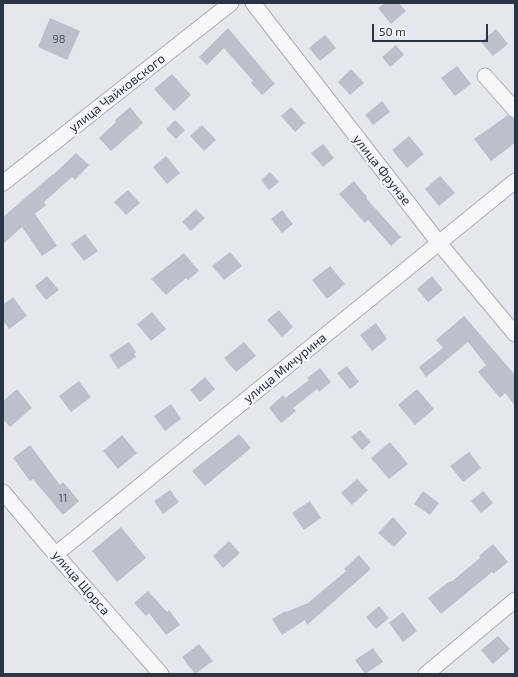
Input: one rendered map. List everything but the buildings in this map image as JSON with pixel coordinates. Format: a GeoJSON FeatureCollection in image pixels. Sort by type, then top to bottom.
{"type":"FeatureCollection","features":[{"type":"Feature","properties":{"kind":"street","name":"улица Чайковского"},"geometry":{"type":"LineString","coordinates":[[3,183],[231,3]]}},
{"type":"Feature","properties":{"kind":"street","name":"улица Фрунзе"},"geometry":{"type":"LineString","coordinates":[[253,3],[439,243],[515,334]]}},
{"type":"Feature","properties":{"kind":"street"},"geometry":{"type":"LineString","coordinates":[[485,76],[515,110]]}},
{"type":"Feature","properties":{"kind":"street","name":"улица Мичурина"},"geometry":{"type":"LineString","coordinates":[[56,554],[515,181]]}},
{"type":"Feature","properties":{"kind":"street","name":"улица Щорса"},"geometry":{"type":"LineString","coordinates":[[3,492],[161,674]]}},
{"type":"Feature","properties":{"kind":"street"},"geometry":{"type":"LineString","coordinates":[[426,674],[515,600]]}}]}
